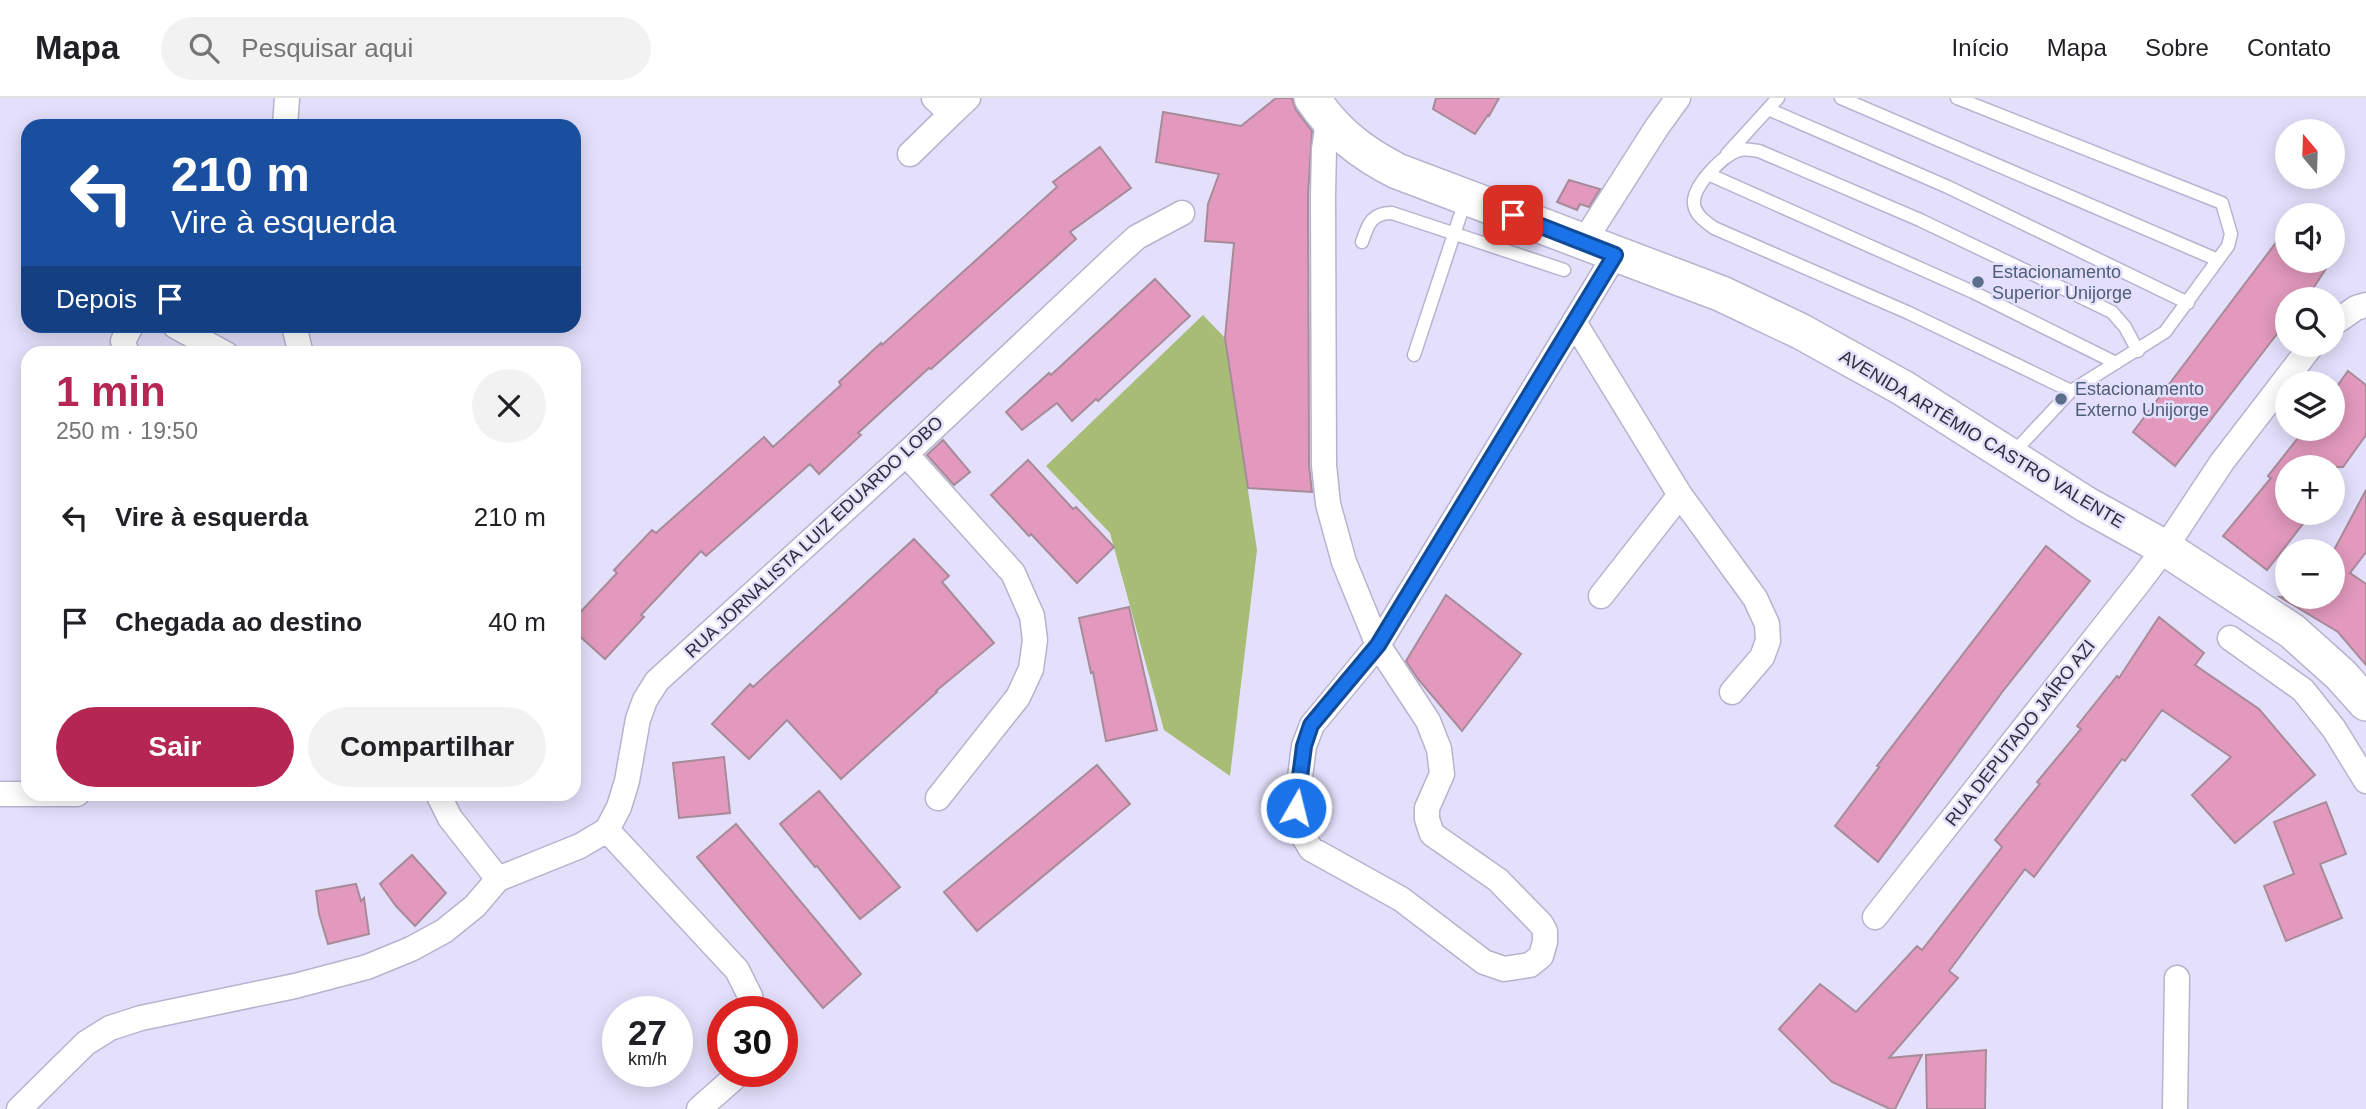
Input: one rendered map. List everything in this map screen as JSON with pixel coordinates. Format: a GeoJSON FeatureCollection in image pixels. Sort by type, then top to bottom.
{"type":"FeatureCollection","features":[{"type":"Feature","properties":{"kind":"main road","name":"AVENIDA ARTÊMIO CASTRO VALENTE"},"geometry":{"type":"LineString","coordinates":[[1320,110],[1346,139],[1379,162],[1466,197],[1587,256],[1722,294],[1800,331],[1903,388],[2087,505],[2165,548],[2291,631],[2341,675],[2366,703]]}},
{"type":"Feature","properties":{"kind":"street"},"geometry":{"type":"LineString","coordinates":[[286,119],[288,98]]}},
{"type":"Feature","properties":{"kind":"street"},"geometry":{"type":"LineString","coordinates":[[1320,110],[1324,149],[1324,465],[1328,504],[1344,562],[1378,645],[1428,721],[1439,749],[1442,774],[1427,808],[1432,834],[1497,880],[1545,931],[1541,956],[1530,965],[1504,969],[1484,962],[1401,899],[1311,849],[1299,829],[1296,808],[1304,746],[1311,725],[1378,645],[1574,323],[1587,256],[1657,127],[1678,98]]}},
{"type":"Feature","properties":{"kind":"street"},"geometry":{"type":"LineString","coordinates":[[910,154],[951,103]]}},
{"type":"Feature","properties":{"kind":"street","name":"RUA JORNALISTA LUIZ EDUARDO LOBO"},"geometry":{"type":"LineString","coordinates":[[607,830],[619,807],[627,781],[638,719],[645,700],[657,681],[906,454],[1137,237],[1182,212]]}},
{"type":"Feature","properties":{"kind":"street"},"geometry":{"type":"LineString","coordinates":[[2345,316],[2366,305]]}},
{"type":"Feature","properties":{"kind":"street"},"geometry":{"type":"LineString","coordinates":[[1574,323],[1681,495],[1755,598],[1767,624],[1768,641],[1762,657],[1732,692]]}},
{"type":"Feature","properties":{"kind":"street"},"geometry":{"type":"LineString","coordinates":[[188,333],[211,346]]}},
{"type":"Feature","properties":{"kind":"street","name":"RUA DEPUTADO JAÍRO AZI"},"geometry":{"type":"LineString","coordinates":[[1875,917],[2165,548],[2222,462],[2303,357]]}},
{"type":"Feature","properties":{"kind":"street"},"geometry":{"type":"LineString","coordinates":[[906,454],[1013,573],[1032,616],[1035,640],[1031,669],[1018,697],[938,798]]}},
{"type":"Feature","properties":{"kind":"street"},"geometry":{"type":"LineString","coordinates":[[1601,596],[1681,495]]}},
{"type":"Feature","properties":{"kind":"street"},"geometry":{"type":"LineString","coordinates":[[2230,638],[2302,690],[2334,729],[2366,781]]}},
{"type":"Feature","properties":{"kind":"street"},"geometry":{"type":"LineString","coordinates":[[0,794],[21,794]]}},
{"type":"Feature","properties":{"kind":"street"},"geometry":{"type":"LineString","coordinates":[[442,801],[450,818],[498,879]]}},
{"type":"Feature","properties":{"kind":"street"},"geometry":{"type":"LineString","coordinates":[[19,1109],[86,1042],[110,1028],[141,1018],[295,986],[367,967],[411,949],[444,931],[475,906],[498,879],[580,846],[607,830],[737,970],[750,996]]}},
{"type":"Feature","properties":{"kind":"street"},"geometry":{"type":"LineString","coordinates":[[2175,1109],[2177,978]]}},
{"type":"Feature","properties":{"kind":"street"},"geometry":{"type":"LineString","coordinates":[[699,1109],[724,1087]]}},
{"type":"Feature","properties":{"kind":"lane"},"geometry":{"type":"LineString","coordinates":[[1778,98],[1709,174],[1695,197],[1694,206],[1702,219],[1714,228],[1909,313],[2071,391]]}},
{"type":"Feature","properties":{"kind":"lane"},"geometry":{"type":"LineString","coordinates":[[1841,98],[2218,260]]}},
{"type":"Feature","properties":{"kind":"lane"},"geometry":{"type":"LineString","coordinates":[[1957,98],[2222,203],[2231,234],[2228,246],[2165,332],[2061,399],[2011,456]]}},
{"type":"Feature","properties":{"kind":"lane"},"geometry":{"type":"LineString","coordinates":[[1768,109],[1948,187],[2188,303]]}},
{"type":"Feature","properties":{"kind":"lane"},"geometry":{"type":"LineString","coordinates":[[1709,174],[1735,151],[1745,149],[1759,152],[1920,220],[2112,312],[2125,327],[2138,351]]}},
{"type":"Feature","properties":{"kind":"lane"},"geometry":{"type":"LineString","coordinates":[[1709,174],[1973,292],[2116,363]]}},
{"type":"Feature","properties":{"kind":"lane"},"geometry":{"type":"LineString","coordinates":[[1414,355],[1466,197]]}},
{"type":"Feature","properties":{"kind":"lane"},"geometry":{"type":"LineString","coordinates":[[1362,242],[1370,221],[1382,213],[1392,213],[1454,234],[1587,256]]}},
{"type":"Feature","properties":{"kind":"green space"},"geometry":{"type":"Polygon","coordinates":[[[1203,315],[1225,338],[1257,550],[1230,776],[1164,730],[1110,533],[1046,466],[1203,315]]]}},
{"type":"Feature","properties":{"kind":"building"},"geometry":{"type":"Polygon","coordinates":[[[1276,98],[1292,98],[1296,110],[1312,131],[1308,195],[1309,465],[1312,492],[1248,488],[1225,338],[1234,243],[1205,241],[1208,204],[1219,174],[1156,162],[1163,112],[1241,126],[1276,98]]]}},
{"type":"Feature","properties":{"kind":"building"},"geometry":{"type":"Polygon","coordinates":[[[1436,98],[1499,98],[1475,134],[1433,109],[1436,98]]]}},
{"type":"Feature","properties":{"kind":"building"},"geometry":{"type":"Polygon","coordinates":[[[1100,147],[1131,188],[1070,232],[1076,239],[929,368],[858,433],[861,435],[819,474],[810,464],[706,556],[701,551],[641,615],[644,617],[605,659],[581,637],[581,612],[617,573],[614,570],[652,530],[656,533],[764,437],[773,447],[841,385],[839,382],[881,343],[882,345],[1057,187],[1053,182],[1100,147]]]}},
{"type":"Feature","properties":{"kind":"building"},"geometry":{"type":"Polygon","coordinates":[[[1569,180],[1600,189],[1589,207],[1580,204],[1577,210],[1557,202],[1569,180]]]}},
{"type":"Feature","properties":{"kind":"building"},"geometry":{"type":"Polygon","coordinates":[[[2275,244],[2275,273],[2323,273],[2314,287],[2275,287],[2275,337],[2175,466],[2133,432],[2275,244]]]}},
{"type":"Feature","properties":{"kind":"building"},"geometry":{"type":"Polygon","coordinates":[[[1155,279],[1190,316],[1098,401],[1096,399],[1072,421],[1057,403],[1022,430],[1006,412],[1049,373],[1051,375],[1155,279]]]}},
{"type":"Feature","properties":{"kind":"building"},"geometry":{"type":"Polygon","coordinates":[[[2348,371],[2366,385],[2366,435],[2345,464],[2345,455],[2285,455],[2296,441],[2345,441],[2345,375],[2348,371]]]}},
{"type":"Feature","properties":{"kind":"building"},"geometry":{"type":"Polygon","coordinates":[[[943,440],[970,472],[954,485],[927,455],[943,440]]]}},
{"type":"Feature","properties":{"kind":"building"},"geometry":{"type":"Polygon","coordinates":[[[1028,460],[1073,509],[1076,507],[1114,547],[1077,583],[991,495],[1028,460]]]}},
{"type":"Feature","properties":{"kind":"building"},"geometry":{"type":"Polygon","coordinates":[[[2275,467],[2275,525],[2302,525],[2291,539],[2275,539],[2275,560],[2267,570],[2223,536],[2271,478],[2268,476],[2275,467]]]}},
{"type":"Feature","properties":{"kind":"building"},"geometry":{"type":"Polygon","coordinates":[[[2366,490],[2366,552],[2350,573],[2366,584],[2366,665],[2338,632],[2300,609],[2345,609],[2345,539],[2340,539],[2366,490]]]}},
{"type":"Feature","properties":{"kind":"building"},"geometry":{"type":"Polygon","coordinates":[[[914,539],[949,576],[942,582],[994,643],[936,691],[841,779],[787,720],[749,759],[712,724],[750,684],[753,687],[914,539]]]}},
{"type":"Feature","properties":{"kind":"building"},"geometry":{"type":"Polygon","coordinates":[[[2046,546],[2090,581],[2003,691],[1878,862],[1835,826],[1879,767],[1877,766],[2046,546]]]}},
{"type":"Feature","properties":{"kind":"building"},"geometry":{"type":"Polygon","coordinates":[[[1446,595],[1521,654],[1462,731],[1406,661],[1446,595]]]}},
{"type":"Feature","properties":{"kind":"building"},"geometry":{"type":"Polygon","coordinates":[[[1129,607],[1157,730],[1106,741],[1079,618],[1129,607]]]}},
{"type":"Feature","properties":{"kind":"building"},"geometry":{"type":"Polygon","coordinates":[[[2159,617],[2204,653],[2195,665],[2259,709],[2315,775],[2235,843],[2192,795],[2231,757],[2162,710],[2034,877],[2025,869],[1949,971],[1958,978],[1889,1058],[1922,1055],[1895,1109],[1832,1082],[1779,1029],[1820,984],[1856,1012],[1917,946],[1922,950],[2002,847],[1995,840],[2040,784],[2037,782],[2081,729],[2077,726],[2117,676],[2119,678],[2159,617]]]}},
{"type":"Feature","properties":{"kind":"building"},"geometry":{"type":"Polygon","coordinates":[[[724,757],[730,813],[679,818],[673,763],[724,757]]]}},
{"type":"Feature","properties":{"kind":"building"},"geometry":{"type":"Polygon","coordinates":[[[1097,765],[1130,804],[977,931],[944,892],[1097,765]]]}},
{"type":"Feature","properties":{"kind":"building"},"geometry":{"type":"Polygon","coordinates":[[[819,791],[900,887],[860,919],[780,824],[819,791]]]}},
{"type":"Feature","properties":{"kind":"building"},"geometry":{"type":"Polygon","coordinates":[[[2326,802],[2346,854],[2320,864],[2342,918],[2286,941],[2264,886],[2294,874],[2274,822],[2326,802]]]}},
{"type":"Feature","properties":{"kind":"building"},"geometry":{"type":"Polygon","coordinates":[[[736,824],[861,974],[823,1008],[697,857],[736,824]]]}},
{"type":"Feature","properties":{"kind":"building"},"geometry":{"type":"Polygon","coordinates":[[[412,855],[446,893],[415,926],[380,884],[412,855]]]}},
{"type":"Feature","properties":{"kind":"building"},"geometry":{"type":"Polygon","coordinates":[[[356,884],[361,901],[364,898],[369,934],[328,944],[319,914],[316,891],[356,884]]]}},
{"type":"Feature","properties":{"kind":"building"},"geometry":{"type":"Polygon","coordinates":[[[1986,1050],[1985,1109],[1927,1109],[1926,1055],[1986,1050]]]}},
{"type":"Feature","properties":{"kind":"place","name":"Estacionamento Superior Unijorge"},"geometry":{"type":"Point","coordinates":[1978,282]}},
{"type":"Feature","properties":{"kind":"place","name":"Estacionamento Externo Unijorge"},"geometry":{"type":"Point","coordinates":[2061,399]}},
{"type":"Feature","properties":{"kind":"route"},"geometry":{"type":"LineString","coordinates":[[1296,808],[1304,746],[1311,725],[1378,645],[1615,255],[1513,215]]}}]}
